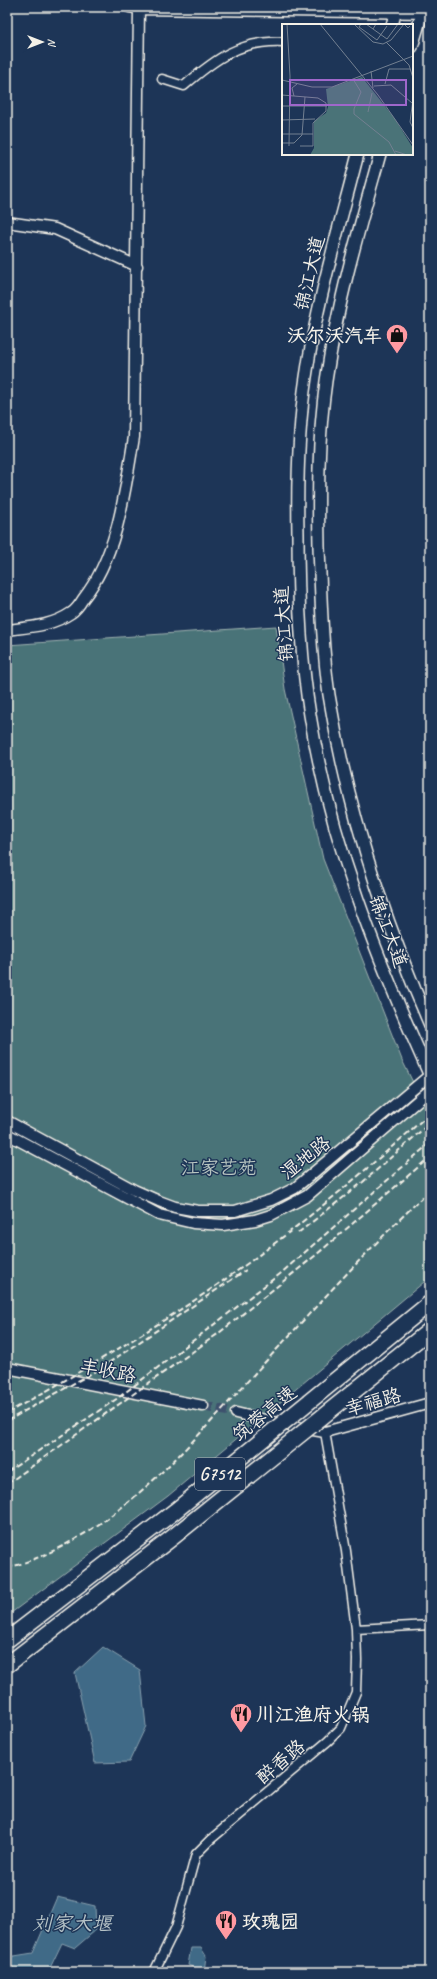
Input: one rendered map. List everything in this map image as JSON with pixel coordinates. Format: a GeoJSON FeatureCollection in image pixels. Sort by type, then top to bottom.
{"type":"FeatureCollection","features":[{"type":"Feature","properties":{"kind":"highway","name":"筑蓉高速"},"geometry":{"type":"LineString","coordinates":[[7,1640],[175,1511],[430,1303]]}},
{"type":"Feature","properties":{"kind":"highway","name":"G7512"},"geometry":{"type":"LineString","coordinates":[[7,1665],[173,1538],[430,1330]]}},
{"type":"Feature","properties":{"kind":"main road"},"geometry":{"type":"LineString","coordinates":[[392,24],[396,10]]}},
{"type":"Feature","properties":{"kind":"main road"},"geometry":{"type":"LineString","coordinates":[[413,44],[426,10]]}},
{"type":"Feature","properties":{"kind":"main road","name":"锦江大道"},"geometry":{"type":"LineString","coordinates":[[358,155],[328,266],[306,379],[299,458],[298,501],[298,582],[301,640],[310,715],[322,775],[342,851],[364,917],[400,1010],[430,1076]]}},
{"type":"Feature","properties":{"kind":"main road","name":"锦江大道"},"geometry":{"type":"LineString","coordinates":[[380,155],[348,267],[326,380],[320,437],[318,478],[323,639],[329,695],[359,828],[382,903],[430,1025]]}},
{"type":"Feature","properties":{"kind":"street"},"geometry":{"type":"LineString","coordinates":[[7,630],[45,625],[73,612],[95,585],[111,545],[125,491],[134,437],[137,266],[135,8],[426,10]]}},
{"type":"Feature","properties":{"kind":"street"},"geometry":{"type":"LineString","coordinates":[[162,79],[184,86],[212,61],[231,52],[254,44],[282,42]]}},
{"type":"Feature","properties":{"kind":"street"},"geometry":{"type":"LineString","coordinates":[[7,222],[56,229],[137,266]]}},
{"type":"Feature","properties":{"kind":"street","name":"湿地路"},"geometry":{"type":"LineString","coordinates":[[7,1121],[159,1202],[198,1211],[218,1212],[241,1210],[271,1200],[295,1188],[430,1076]]}},
{"type":"Feature","properties":{"kind":"street","name":"湿地路"},"geometry":{"type":"LineString","coordinates":[[7,1134],[141,1206],[176,1220],[211,1225],[255,1220],[271,1215],[307,1196],[430,1090]]}},
{"type":"Feature","properties":{"kind":"street"},"geometry":{"type":"LineString","coordinates":[[86,1177],[91,1166]]}},
{"type":"Feature","properties":{"kind":"street","name":"丰收路"},"geometry":{"type":"LineString","coordinates":[[7,1368],[203,1406]]}},
{"type":"Feature","properties":{"kind":"street","name":"幸福路"},"geometry":{"type":"LineString","coordinates":[[325,1432],[430,1403]]}},
{"type":"Feature","properties":{"kind":"street"},"geometry":{"type":"LineString","coordinates":[[236,1413],[290,1426],[325,1432]]}},
{"type":"Feature","properties":{"kind":"street","name":"醉香路"},"geometry":{"type":"LineString","coordinates":[[154,1972],[176,1927],[196,1854],[210,1840],[328,1741],[341,1728],[356,1692],[356,1629],[346,1551],[325,1432]]}},
{"type":"Feature","properties":{"kind":"street"},"geometry":{"type":"LineString","coordinates":[[356,1629],[430,1625]]}},
{"type":"Feature","properties":{"kind":"green space","name":"江家艺苑"},"geometry":{"type":"Polygon","coordinates":[[[276,626],[285,689],[323,859],[402,1060],[430,1117],[430,1277],[168,1496],[7,1616],[7,645],[276,626]]]}},
{"type":"Feature","properties":{"kind":"water"},"geometry":{"type":"Polygon","coordinates":[[[103,1647],[140,1670],[146,1726],[129,1762],[95,1763],[75,1673],[103,1647]]]}},
{"type":"Feature","properties":{"kind":"water","name":"刘家大堰"},"geometry":{"type":"Polygon","coordinates":[[[57,1897],[95,1906],[96,1930],[75,1948],[62,1943],[48,1972],[7,1972],[8,1957],[33,1953],[57,1897]]]}},
{"type":"Feature","properties":{"kind":"water"},"geometry":{"type":"Polygon","coordinates":[[[191,1948],[201,1948],[206,1956],[204,1972],[188,1965],[191,1948]]]}},
{"type":"Feature","properties":{"kind":"tunnel"},"geometry":{"type":"LineString","coordinates":[[203,1406],[236,1413]]}},
{"type":"Feature","properties":{"kind":"railway"},"geometry":{"type":"LineString","coordinates":[[7,1413],[144,1333],[243,1267],[335,1196],[430,1113]]}},
{"type":"Feature","properties":{"kind":"railway"},"geometry":{"type":"LineString","coordinates":[[298,1233],[363,1182],[430,1123]]}},
{"type":"Feature","properties":{"kind":"railway"},"geometry":{"type":"LineString","coordinates":[[7,1472],[118,1398],[280,1274],[430,1143]]}},
{"type":"Feature","properties":{"kind":"railway"},"geometry":{"type":"LineString","coordinates":[[7,1484],[219,1333],[316,1255],[430,1157]]}},
{"type":"Feature","properties":{"kind":"railway"},"geometry":{"type":"LineString","coordinates":[[7,1568],[47,1554],[84,1534],[118,1510],[150,1483],[211,1422],[287,1338],[388,1231],[430,1190]]}},
{"type":"Feature","properties":{"kind":"railway"},"geometry":{"type":"LineString","coordinates":[[7,1421],[101,1368],[246,1270]]}},
{"type":"Feature","properties":{"kind":"place","name":"沃尔沃汽车"},"geometry":{"type":"Point","coordinates":[397,354]}},
{"type":"Feature","properties":{"kind":"place","name":"川江渔府火锅"},"geometry":{"type":"Point","coordinates":[241,1734]}},
{"type":"Feature","properties":{"kind":"place","name":"玫瑰园"},"geometry":{"type":"Point","coordinates":[226,1940]}}]}
